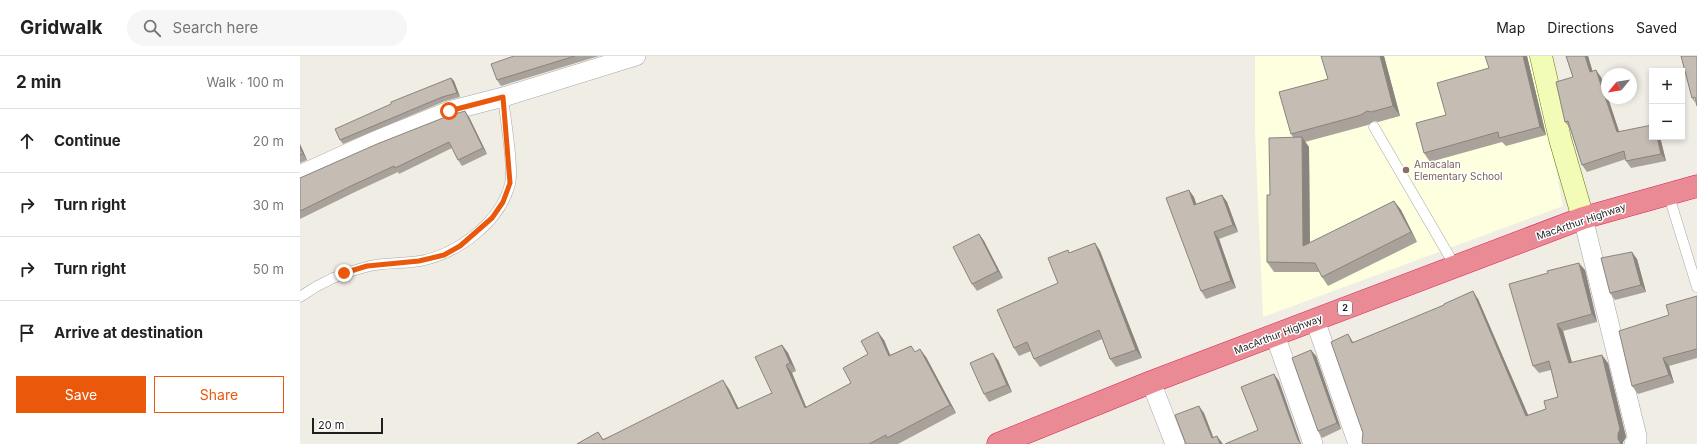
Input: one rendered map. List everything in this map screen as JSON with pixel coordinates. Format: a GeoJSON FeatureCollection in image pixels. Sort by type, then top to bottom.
{"type":"FeatureCollection","features":[{"type":"Feature","properties":{"kind":"highway","name":"MacArthur Highway"},"geometry":{"type":"LineString","coordinates":[[998,444],[1151,382],[1583,218],[1697,186]]}},
{"type":"Feature","properties":{"kind":"street"},"geometry":{"type":"LineString","coordinates":[[300,175],[377,140],[449,111],[503,97],[636,56]]}},
{"type":"Feature","properties":{"kind":"street"},"geometry":{"type":"LineString","coordinates":[[1541,56],[1560,139],[1583,218],[1637,436],[1637,441],[1634,444]]}},
{"type":"Feature","properties":{"kind":"street"},"geometry":{"type":"LineString","coordinates":[[1315,320],[1358,444]]}},
{"type":"Feature","properties":{"kind":"street"},"geometry":{"type":"LineString","coordinates":[[1275,335],[1313,444]]}},
{"type":"Feature","properties":{"kind":"street"},"geometry":{"type":"LineString","coordinates":[[1151,382],[1175,444]]}},
{"type":"Feature","properties":{"kind":"lane"},"geometry":{"type":"LineString","coordinates":[[300,297],[321,282],[367,266],[419,261],[444,255],[460,246],[492,218],[503,202],[510,183],[503,97]]}},
{"type":"Feature","properties":{"kind":"lane"},"geometry":{"type":"LineString","coordinates":[[1374,127],[1455,266]]}},
{"type":"Feature","properties":{"kind":"lane"},"geometry":{"type":"LineString","coordinates":[[1668,193],[1697,287]]}},
{"type":"Feature","properties":{"kind":"shaded area","name":"Amacalan Elementary School"},"geometry":{"type":"Polygon","coordinates":[[[1255,56],[1534,56],[1563,206],[1263,317],[1255,133],[1255,56]]]}},
{"type":"Feature","properties":{"kind":"building"},"geometry":{"type":"Polygon","coordinates":[[[514,56],[575,56],[497,80],[491,64],[514,56]]]}},
{"type":"Feature","properties":{"kind":"building"},"geometry":{"type":"Polygon","coordinates":[[[1321,56],[1380,56],[1393,106],[1371,112],[1367,111],[1361,115],[1291,134],[1279,92],[1328,79],[1321,56]]]}},
{"type":"Feature","properties":{"kind":"building"},"geometry":{"type":"Polygon","coordinates":[[[1485,56],[1523,56],[1540,127],[1499,138],[1498,132],[1424,153],[1416,123],[1446,115],[1437,83],[1489,68],[1485,56]]]}},
{"type":"Feature","properties":{"kind":"building"},"geometry":{"type":"Polygon","coordinates":[[[1566,56],[1585,56],[1590,72],[1596,70],[1601,85],[1601,104],[1608,104],[1617,132],[1649,126],[1649,140],[1658,140],[1661,154],[1626,161],[1624,151],[1582,165],[1568,121],[1565,122],[1556,82],[1573,77],[1566,56]]]}},
{"type":"Feature","properties":{"kind":"building"},"geometry":{"type":"Polygon","coordinates":[[[1681,56],[1697,56],[1697,106],[1695,97],[1692,98],[1681,56]]]}},
{"type":"Feature","properties":{"kind":"building"},"geometry":{"type":"Polygon","coordinates":[[[451,78],[457,93],[442,97],[340,140],[335,129],[391,104],[391,102],[451,78]]]}},
{"type":"Feature","properties":{"kind":"building"},"geometry":{"type":"Polygon","coordinates":[[[465,111],[483,148],[458,160],[449,142],[395,168],[394,166],[300,211],[300,178],[377,144],[448,116],[465,111]]]}},
{"type":"Feature","properties":{"kind":"building"},"geometry":{"type":"Polygon","coordinates":[[[1302,137],[1303,246],[1394,201],[1411,232],[1322,277],[1315,263],[1267,262],[1267,195],[1270,195],[1269,138],[1302,137]]]}},
{"type":"Feature","properties":{"kind":"building"},"geometry":{"type":"Polygon","coordinates":[[[300,147],[303,154],[300,155],[300,147]]]}},
{"type":"Feature","properties":{"kind":"building"},"geometry":{"type":"Polygon","coordinates":[[[1189,190],[1194,205],[1222,195],[1233,225],[1214,232],[1231,281],[1201,291],[1166,198],[1189,190]]]}},
{"type":"Feature","properties":{"kind":"building"},"geometry":{"type":"Polygon","coordinates":[[[979,234],[998,271],[972,284],[953,247],[979,234]]]}},
{"type":"Feature","properties":{"kind":"building"},"geometry":{"type":"Polygon","coordinates":[[[1095,243],[1136,350],[1110,359],[1099,330],[1034,359],[1027,342],[1014,348],[997,310],[1058,283],[1048,258],[1068,250],[1069,253],[1095,243]]]}},
{"type":"Feature","properties":{"kind":"building"},"geometry":{"type":"Polygon","coordinates":[[[1632,252],[1641,285],[1610,293],[1601,258],[1632,252]]]}},
{"type":"Feature","properties":{"kind":"building"},"geometry":{"type":"Polygon","coordinates":[[[1579,263],[1592,314],[1557,324],[1569,363],[1602,355],[1620,429],[1618,439],[1621,444],[1363,444],[1363,433],[1331,342],[1348,334],[1352,343],[1444,305],[1473,291],[1526,416],[1546,409],[1544,401],[1558,397],[1549,361],[1533,366],[1509,284],[1548,273],[1547,271],[1579,263]]]}},
{"type":"Feature","properties":{"kind":"building"},"geometry":{"type":"Polygon","coordinates":[[[1697,296],[1697,349],[1663,358],[1669,375],[1632,386],[1619,331],[1669,315],[1666,305],[1697,296]]]}},
{"type":"Feature","properties":{"kind":"building"},"geometry":{"type":"Polygon","coordinates":[[[878,332],[889,356],[911,346],[915,352],[920,349],[950,405],[887,438],[886,435],[869,444],[577,444],[598,432],[603,440],[723,380],[737,409],[772,393],[755,357],[782,345],[790,363],[786,365],[805,408],[851,383],[843,368],[868,354],[861,341],[878,332]]]}},
{"type":"Feature","properties":{"kind":"building"},"geometry":{"type":"Polygon","coordinates":[[[1311,350],[1337,423],[1318,431],[1292,358],[1311,350]]]}},
{"type":"Feature","properties":{"kind":"building"},"geometry":{"type":"Polygon","coordinates":[[[993,353],[1007,385],[984,394],[970,363],[993,353]]]}},
{"type":"Feature","properties":{"kind":"building"},"geometry":{"type":"Polygon","coordinates":[[[1274,374],[1298,440],[1301,444],[1225,444],[1258,430],[1241,387],[1274,374]]]}},
{"type":"Feature","properties":{"kind":"building"},"geometry":{"type":"Polygon","coordinates":[[[1199,406],[1212,438],[1217,436],[1220,444],[1186,444],[1175,415],[1199,406]]]}},
{"type":"Feature","properties":{"kind":"place","name":"Amacalan Elementary School"},"geometry":{"type":"Point","coordinates":[1406,170]}},
{"type":"Feature","properties":{"kind":"route"},"geometry":{"type":"LineString","coordinates":[[344,273],[367,266],[419,261],[444,255],[460,246],[478,231],[492,218],[503,202],[510,183],[510,167],[503,97],[449,111]]}}]}
